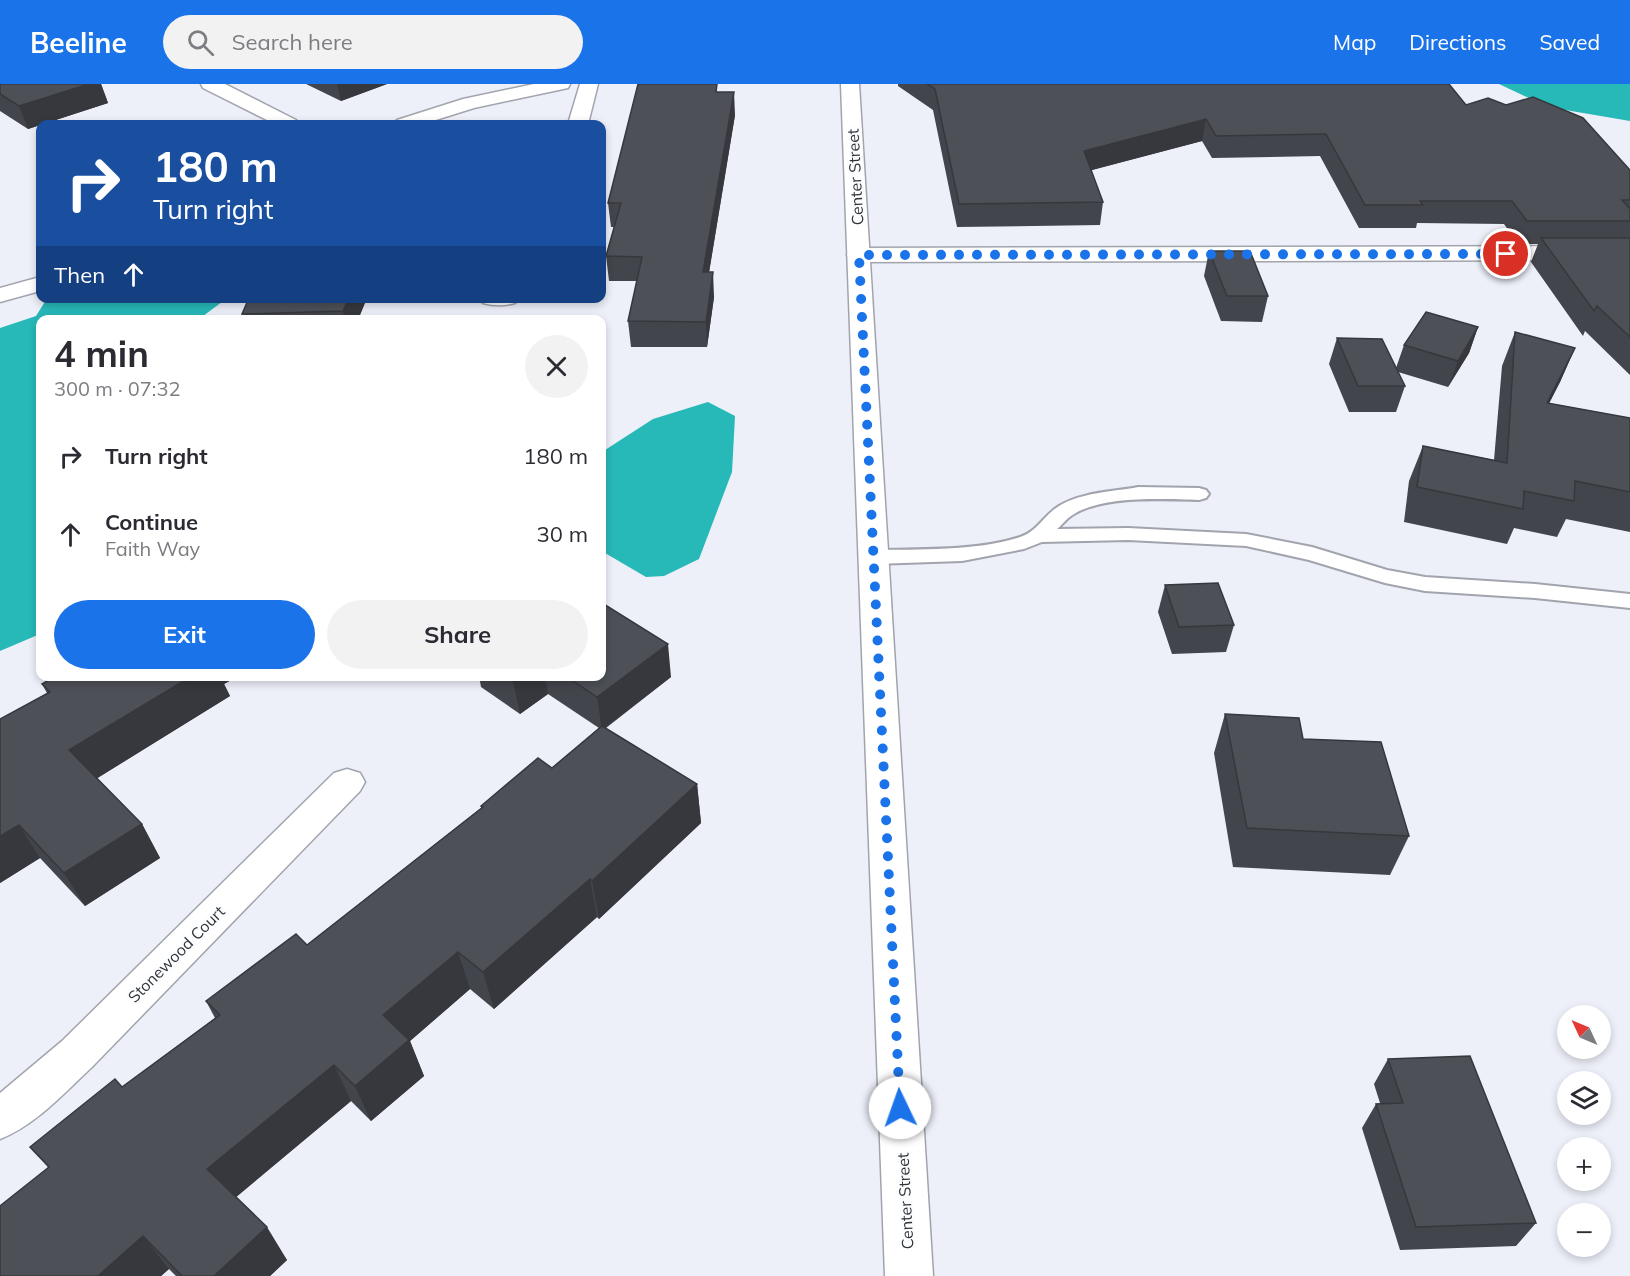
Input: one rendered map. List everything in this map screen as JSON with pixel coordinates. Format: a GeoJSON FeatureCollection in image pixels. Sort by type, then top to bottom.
{"type":"FeatureCollection","features":[{"type":"Feature","properties":{"kind":"street"},"geometry":{"type":"LineString","coordinates":[[210,84],[281,120]]}},
{"type":"Feature","properties":{"kind":"street"},"geometry":{"type":"LineString","coordinates":[[417,120],[470,103],[561,84]]}},
{"type":"Feature","properties":{"kind":"street"},"geometry":{"type":"LineString","coordinates":[[579,120],[589,84]]}},
{"type":"Feature","properties":{"kind":"street","name":"Center Street"},"geometry":{"type":"LineString","coordinates":[[850,84],[909,1276]]}},
{"type":"Feature","properties":{"kind":"street"},"geometry":{"type":"LineString","coordinates":[[859,255],[1630,254]]}},
{"type":"Feature","properties":{"kind":"street"},"geometry":{"type":"LineString","coordinates":[[0,295],[36,285]]}},
{"type":"Feature","properties":{"kind":"street","name":"Stonewood Court"},"geometry":{"type":"LineString","coordinates":[[0,1119],[37,1091],[77,1054],[347,782]]}},
{"type":"Feature","properties":{"kind":"lane"},"geometry":{"type":"LineString","coordinates":[[874,557],[962,554],[1024,543],[1039,536],[1063,512],[1080,503],[1138,493],[1199,494]]}},
{"type":"Feature","properties":{"kind":"lane"},"geometry":{"type":"LineString","coordinates":[[1039,536],[1128,534],[1246,540],[1425,584],[1535,591],[1630,601]]}},
{"type":"Feature","properties":{"kind":"water"},"geometry":{"type":"Polygon","coordinates":[[[1499,84],[1630,84],[1630,121],[1548,107],[1499,84]]]}},
{"type":"Feature","properties":{"kind":"water"},"geometry":{"type":"Polygon","coordinates":[[[44,303],[221,303],[204,315],[37,315],[44,303]]]}},
{"type":"Feature","properties":{"kind":"water"},"geometry":{"type":"Polygon","coordinates":[[[36,316],[36,636],[0,651],[0,328],[36,316]]]}},
{"type":"Feature","properties":{"kind":"water"},"geometry":{"type":"Polygon","coordinates":[[[708,402],[735,416],[732,472],[699,559],[664,576],[646,577],[606,554],[606,449],[653,419],[708,402]]]}},
{"type":"Feature","properties":{"kind":"building"},"geometry":{"type":"Polygon","coordinates":[[[0,84],[89,84],[19,106],[0,94],[0,84]]]}},
{"type":"Feature","properties":{"kind":"building"},"geometry":{"type":"Polygon","coordinates":[[[638,84],[717,84],[716,92],[734,92],[703,272],[713,272],[706,322],[628,321],[642,257],[606,256],[621,203],[608,203],[638,84]]]}},
{"type":"Feature","properties":{"kind":"building"},"geometry":{"type":"Polygon","coordinates":[[[927,84],[1449,84],[1466,105],[1488,98],[1506,105],[1533,97],[1583,118],[1630,170],[1630,200],[1622,200],[1630,209],[1630,221],[1527,221],[1512,201],[1420,201],[1423,205],[1365,205],[1326,134],[1216,136],[1206,119],[1084,151],[1103,202],[959,204],[935,89],[927,84]]]}},
{"type":"Feature","properties":{"kind":"building"},"geometry":{"type":"Polygon","coordinates":[[[1541,238],[1630,238],[1630,337],[1597,306],[1594,311],[1541,238]]]}},
{"type":"Feature","properties":{"kind":"building"},"geometry":{"type":"Polygon","coordinates":[[[1209,251],[1250,251],[1268,296],[1227,296],[1209,251]]]}},
{"type":"Feature","properties":{"kind":"building"},"geometry":{"type":"Polygon","coordinates":[[[247,303],[347,303],[343,311],[242,314],[247,303]]]}},
{"type":"Feature","properties":{"kind":"building"},"geometry":{"type":"Polygon","coordinates":[[[1426,312],[1478,327],[1458,361],[1404,345],[1426,312]]]}},
{"type":"Feature","properties":{"kind":"building"},"geometry":{"type":"Polygon","coordinates":[[[1515,332],[1575,348],[1547,403],[1630,418],[1630,492],[1575,481],[1574,501],[1524,491],[1523,509],[1417,487],[1423,446],[1507,463],[1515,332]]]}},
{"type":"Feature","properties":{"kind":"building"},"geometry":{"type":"Polygon","coordinates":[[[1337,338],[1382,339],[1405,386],[1358,386],[1337,338]]]}},
{"type":"Feature","properties":{"kind":"building"},"geometry":{"type":"Polygon","coordinates":[[[1218,583],[1234,625],[1179,627],[1165,585],[1218,583]]]}},
{"type":"Feature","properties":{"kind":"building"},"geometry":{"type":"Polygon","coordinates":[[[606,605],[668,644],[597,697],[573,681],[606,681],[606,605]]]}},
{"type":"Feature","properties":{"kind":"building"},"geometry":{"type":"Polygon","coordinates":[[[47,681],[184,681],[69,750],[142,824],[64,873],[19,825],[0,836],[0,719],[50,692],[42,684],[47,681]]]}},
{"type":"Feature","properties":{"kind":"building"},"geometry":{"type":"Polygon","coordinates":[[[1225,714],[1299,718],[1303,739],[1381,742],[1409,836],[1247,828],[1225,714]]]}},
{"type":"Feature","properties":{"kind":"building"},"geometry":{"type":"Polygon","coordinates":[[[602,726],[697,784],[592,881],[590,879],[483,972],[458,952],[383,1015],[409,1040],[355,1086],[334,1065],[207,1169],[267,1227],[214,1276],[182,1276],[143,1236],[98,1276],[0,1276],[0,1206],[49,1167],[30,1147],[115,1079],[122,1087],[220,1015],[206,1001],[296,934],[307,945],[483,807],[481,806],[538,758],[552,768],[602,726]]]}},
{"type":"Feature","properties":{"kind":"building"},"geometry":{"type":"Polygon","coordinates":[[[1470,1056],[1536,1223],[1416,1227],[1376,1104],[1403,1103],[1388,1059],[1470,1056]]]}},
{"type":"Feature","properties":{"kind":"route"},"geometry":{"type":"LineString","coordinates":[[900,1108],[859,255],[1506,254]]}}]}
